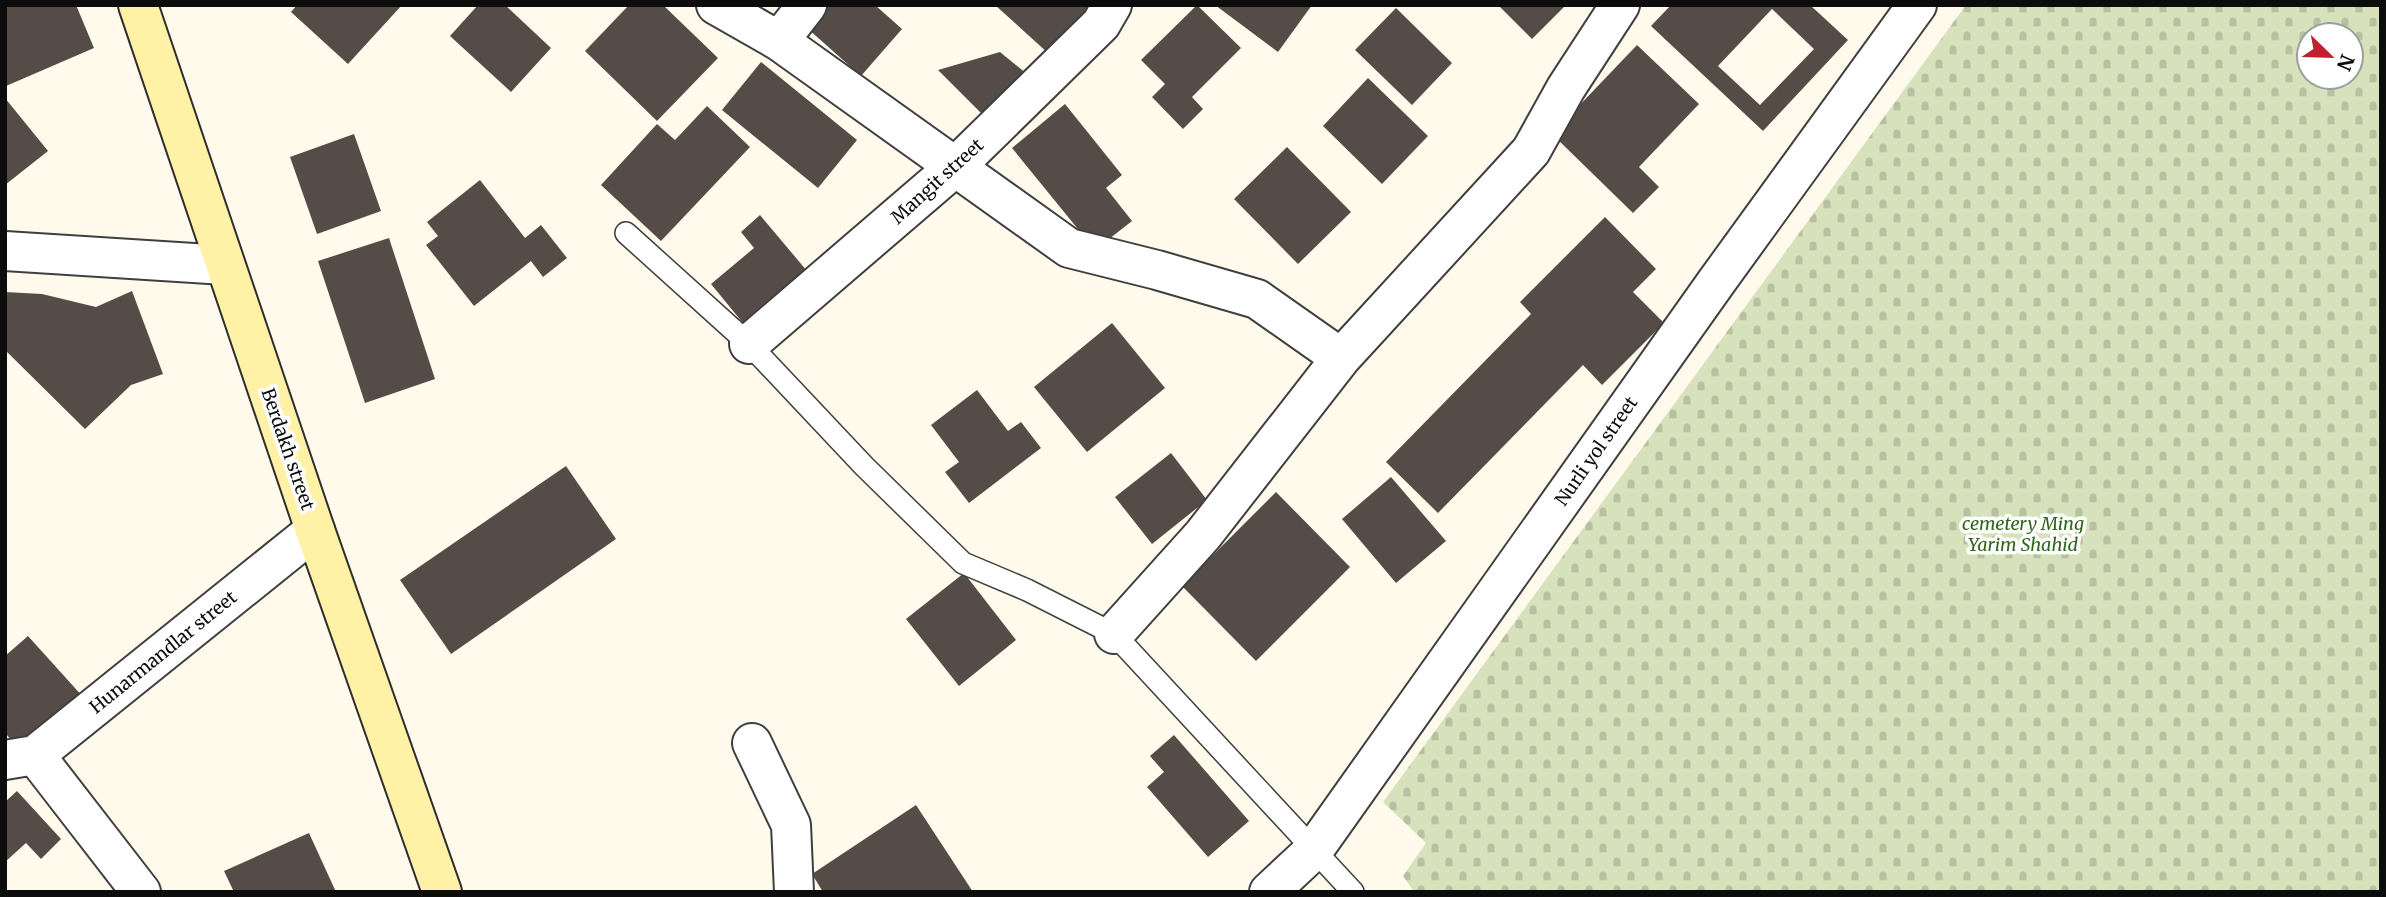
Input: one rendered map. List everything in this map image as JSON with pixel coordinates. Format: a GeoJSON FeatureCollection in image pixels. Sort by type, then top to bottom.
{"type":"FeatureCollection","features":[{"type":"Feature","properties":{"kind":"main road","name":"Berdakh street"},"geometry":{"type":"LineString","coordinates":[[138,5],[315,530],[442,892]]}},
{"type":"Feature","properties":{"kind":"street"},"geometry":{"type":"LineString","coordinates":[[716,5],[779,41],[1069,248],[1257,299],[1341,359]]}},
{"type":"Feature","properties":{"kind":"street"},"geometry":{"type":"LineString","coordinates":[[779,41],[807,5]]}},
{"type":"Feature","properties":{"kind":"street","name":"Mangit street"},"geometry":{"type":"LineString","coordinates":[[749,344],[956,167],[1101,24],[1112,5]]}},
{"type":"Feature","properties":{"kind":"street"},"geometry":{"type":"LineString","coordinates":[[1114,634],[1203,535],[1341,359],[1531,151],[1566,88],[1620,5]]}},
{"type":"Feature","properties":{"kind":"street","name":"Nurli yol street"},"geometry":{"type":"LineString","coordinates":[[1269,892],[1313,851],[1725,270],[1917,5]]}},
{"type":"Feature","properties":{"kind":"street"},"geometry":{"type":"LineString","coordinates":[[5,251],[225,265]]}},
{"type":"Feature","properties":{"kind":"street","name":"Hunarmandlar street"},"geometry":{"type":"LineString","coordinates":[[20,758],[315,530]]}},
{"type":"Feature","properties":{"kind":"street"},"geometry":{"type":"LineString","coordinates":[[752,743],[791,825],[794,892]]}},
{"type":"Feature","properties":{"kind":"street"},"geometry":{"type":"LineString","coordinates":[[20,758],[141,892]]}},
{"type":"Feature","properties":{"kind":"lane"},"geometry":{"type":"LineString","coordinates":[[625,233],[749,344],[863,466],[963,563],[1027,590],[1114,634],[1353,892]]}},
{"type":"Feature","properties":{"kind":"green space","name":"cemetery Ming Yarim Shahid"},"geometry":{"type":"Polygon","coordinates":[[[1966,5],[2381,5],[2381,892],[1414,892],[1403,876],[1426,843],[1383,802],[1966,5]]]}},
{"type":"Feature","properties":{"kind":"building"},"geometry":{"type":"Polygon","coordinates":[[[5,5],[76,5],[94,48],[6,86],[5,5]]]}},
{"type":"Feature","properties":{"kind":"building"},"geometry":{"type":"Polygon","coordinates":[[[297,5],[402,5],[348,64],[291,12],[297,5]]]}},
{"type":"Feature","properties":{"kind":"building"},"geometry":{"type":"Polygon","coordinates":[[[478,5],[505,5],[551,48],[511,92],[450,36],[478,5]]]}},
{"type":"Feature","properties":{"kind":"building"},"geometry":{"type":"Polygon","coordinates":[[[629,5],[663,5],[718,58],[657,121],[585,51],[629,5]]]}},
{"type":"Feature","properties":{"kind":"building"},"geometry":{"type":"Polygon","coordinates":[[[827,5],[875,5],[902,29],[861,76],[807,28],[827,5]]]}},
{"type":"Feature","properties":{"kind":"building"},"geometry":{"type":"Polygon","coordinates":[[[995,5],[1093,5],[1049,54],[995,5]]]}},
{"type":"Feature","properties":{"kind":"building"},"geometry":{"type":"Polygon","coordinates":[[[1197,5],[1241,48],[1192,97],[1203,109],[1183,129],[1152,97],[1165,84],[1141,60],[1197,5]]]}},
{"type":"Feature","properties":{"kind":"building"},"geometry":{"type":"Polygon","coordinates":[[[1215,5],[1312,5],[1278,52],[1215,5]]]}},
{"type":"Feature","properties":{"kind":"building"},"geometry":{"type":"Polygon","coordinates":[[[1498,5],[1566,5],[1532,39],[1498,5]]]}},
{"type":"Feature","properties":{"kind":"building"},"geometry":{"type":"Polygon","coordinates":[[[1671,5],[1810,5],[1848,40],[1763,131],[1651,26],[1671,5]],[[1772,9],[1718,66],[1760,105],[1814,49],[1772,9]]]}},
{"type":"Feature","properties":{"kind":"building"},"geometry":{"type":"Polygon","coordinates":[[[1396,8],[1452,63],[1412,105],[1355,50],[1396,8]]]}},
{"type":"Feature","properties":{"kind":"building"},"geometry":{"type":"Polygon","coordinates":[[[1637,45],[1699,104],[1639,167],[1659,187],[1633,213],[1552,134],[1637,45]]]}},
{"type":"Feature","properties":{"kind":"building"},"geometry":{"type":"Polygon","coordinates":[[[1000,52],[1033,79],[990,122],[938,70],[1000,52]]]}},
{"type":"Feature","properties":{"kind":"building"},"geometry":{"type":"Polygon","coordinates":[[[761,62],[857,140],[818,188],[722,110],[761,62]]]}},
{"type":"Feature","properties":{"kind":"building"},"geometry":{"type":"Polygon","coordinates":[[[1368,78],[1428,136],[1382,184],[1323,126],[1368,78]]]}},
{"type":"Feature","properties":{"kind":"building"},"geometry":{"type":"Polygon","coordinates":[[[5,98],[48,151],[5,185],[5,98]]]}},
{"type":"Feature","properties":{"kind":"building"},"geometry":{"type":"Polygon","coordinates":[[[1065,104],[1122,175],[1106,188],[1132,221],[1095,250],[1012,148],[1065,104]]]}},
{"type":"Feature","properties":{"kind":"building"},"geometry":{"type":"Polygon","coordinates":[[[707,106],[750,147],[661,241],[601,185],[657,124],[675,140],[707,106]]]}},
{"type":"Feature","properties":{"kind":"building"},"geometry":{"type":"Polygon","coordinates":[[[354,134],[381,211],[317,234],[290,157],[354,134]]]}},
{"type":"Feature","properties":{"kind":"building"},"geometry":{"type":"Polygon","coordinates":[[[1287,147],[1351,212],[1298,264],[1234,199],[1287,147]]]}},
{"type":"Feature","properties":{"kind":"building"},"geometry":{"type":"Polygon","coordinates":[[[480,180],[525,238],[541,225],[567,258],[543,277],[531,261],[474,306],[426,245],[438,236],[427,222],[480,180]]]}},
{"type":"Feature","properties":{"kind":"building"},"geometry":{"type":"Polygon","coordinates":[[[760,215],[807,271],[743,323],[711,284],[754,248],[741,232],[760,215]]]}},
{"type":"Feature","properties":{"kind":"building"},"geometry":{"type":"Polygon","coordinates":[[[1605,217],[1656,269],[1633,292],[1664,323],[1602,385],[1583,365],[1438,513],[1386,462],[1531,314],[1520,302],[1605,217]]]}},
{"type":"Feature","properties":{"kind":"building"},"geometry":{"type":"Polygon","coordinates":[[[389,238],[435,379],[365,403],[318,261],[389,238]]]}},
{"type":"Feature","properties":{"kind":"building"},"geometry":{"type":"Polygon","coordinates":[[[132,291],[163,374],[131,385],[85,429],[5,350],[5,292],[42,294],[96,307],[132,291]]]}},
{"type":"Feature","properties":{"kind":"building"},"geometry":{"type":"Polygon","coordinates":[[[1112,323],[1165,388],[1087,452],[1034,387],[1112,323]]]}},
{"type":"Feature","properties":{"kind":"building"},"geometry":{"type":"Polygon","coordinates":[[[977,390],[1008,431],[1021,422],[1041,448],[969,503],[945,472],[959,462],[931,425],[977,390]]]}},
{"type":"Feature","properties":{"kind":"building"},"geometry":{"type":"Polygon","coordinates":[[[1171,453],[1207,500],[1152,544],[1115,497],[1171,453]]]}},
{"type":"Feature","properties":{"kind":"building"},"geometry":{"type":"Polygon","coordinates":[[[566,466],[616,539],[451,654],[400,580],[566,466]]]}},
{"type":"Feature","properties":{"kind":"building"},"geometry":{"type":"Polygon","coordinates":[[[1391,477],[1446,541],[1396,583],[1342,519],[1391,477]]]}},
{"type":"Feature","properties":{"kind":"building"},"geometry":{"type":"Polygon","coordinates":[[[1276,492],[1350,567],[1256,661],[1182,586],[1276,492]]]}},
{"type":"Feature","properties":{"kind":"building"},"geometry":{"type":"Polygon","coordinates":[[[964,573],[1016,640],[959,686],[906,619],[964,573]]]}},
{"type":"Feature","properties":{"kind":"building"},"geometry":{"type":"Polygon","coordinates":[[[28,636],[84,698],[23,753],[5,733],[5,656],[28,636]]]}},
{"type":"Feature","properties":{"kind":"building"},"geometry":{"type":"Polygon","coordinates":[[[1174,735],[1249,821],[1208,857],[1147,787],[1164,772],[1150,756],[1174,735]]]}},
{"type":"Feature","properties":{"kind":"building"},"geometry":{"type":"Polygon","coordinates":[[[17,791],[61,839],[41,859],[26,843],[5,862],[5,802],[17,791]]]}},
{"type":"Feature","properties":{"kind":"building"},"geometry":{"type":"Polygon","coordinates":[[[916,805],[973,892],[823,892],[812,874],[916,805]]]}},
{"type":"Feature","properties":{"kind":"building"},"geometry":{"type":"Polygon","coordinates":[[[309,833],[336,892],[234,892],[224,871],[309,833]]]}}]}
